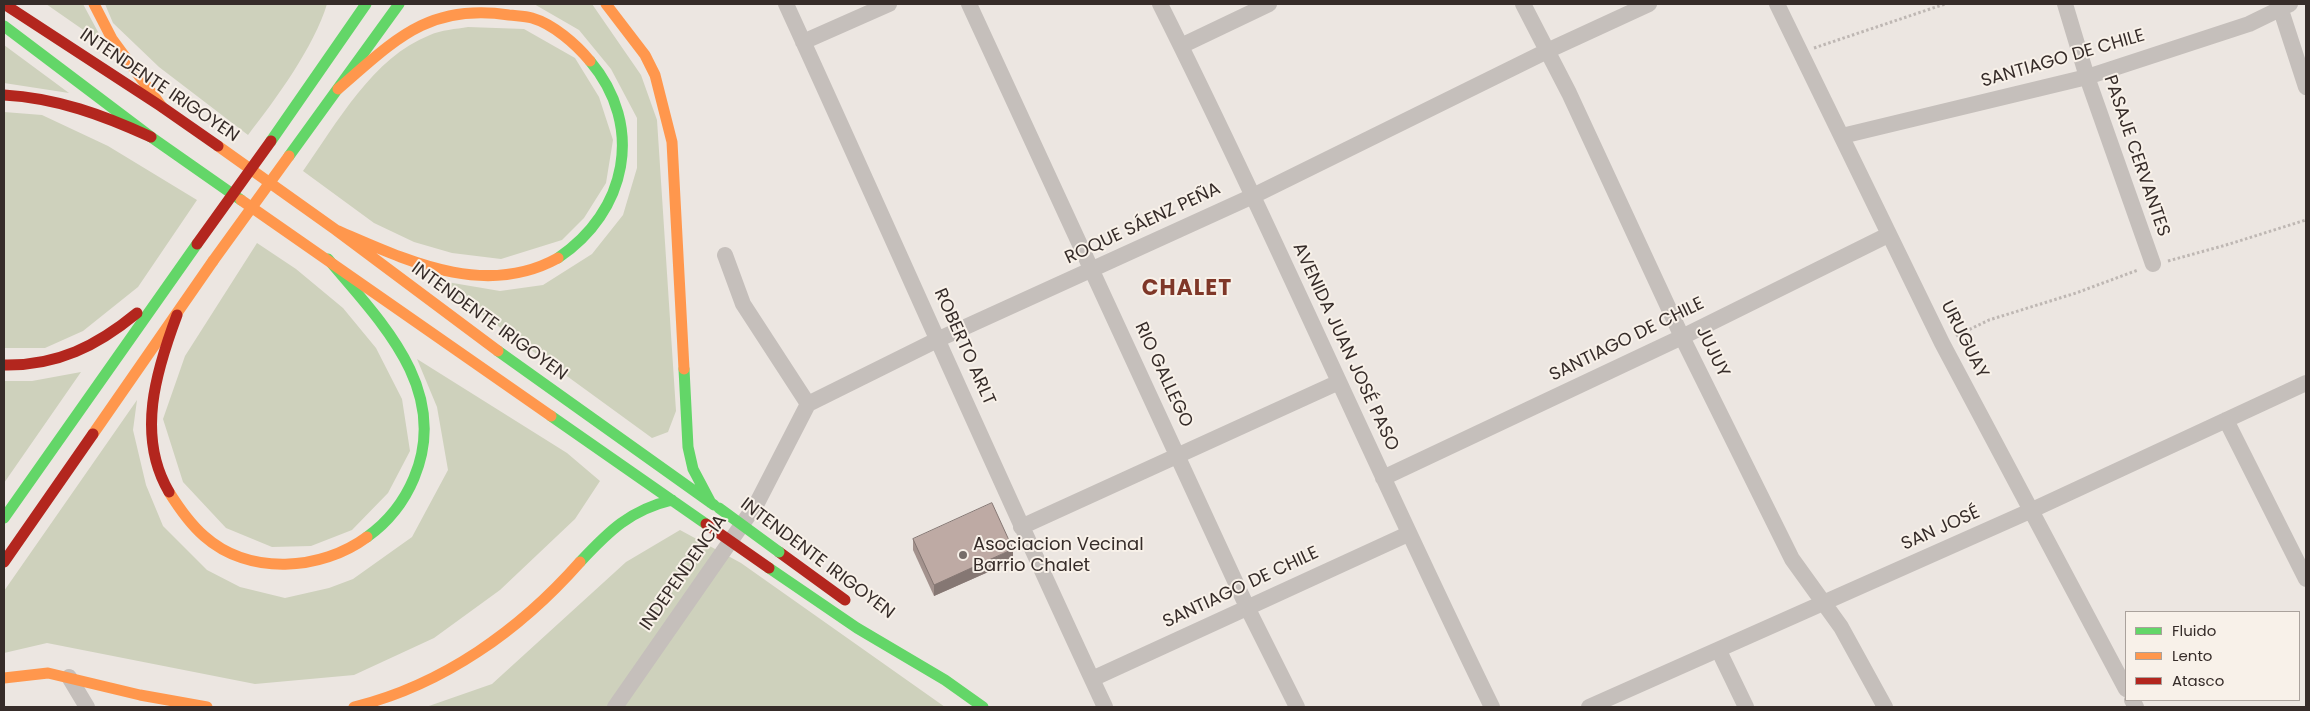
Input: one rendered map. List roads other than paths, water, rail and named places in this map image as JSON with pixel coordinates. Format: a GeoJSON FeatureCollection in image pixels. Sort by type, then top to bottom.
{"type":"FeatureCollection","features":[{"type":"Feature","properties":{"kind":"main road","name":"INTENDENTE IRIGOYEN"},"geometry":{"type":"LineString","coordinates":[[4,4],[162,108],[336,230],[443,311],[851,604]]}},
{"type":"Feature","properties":{"kind":"main road"},"geometry":{"type":"LineString","coordinates":[[94,4],[112,39],[162,108]]}},
{"type":"Feature","properties":{"kind":"main road"},"geometry":{"type":"LineString","coordinates":[[4,518],[366,4]]}},
{"type":"Feature","properties":{"kind":"main road"},"geometry":{"type":"LineString","coordinates":[[4,562],[213,261],[399,4]]}},
{"type":"Feature","properties":{"kind":"main road"},"geometry":{"type":"LineString","coordinates":[[606,4],[644,55],[655,76],[672,142],[688,448],[693,469],[715,505]]}},
{"type":"Feature","properties":{"kind":"main road"},"geometry":{"type":"LineString","coordinates":[[336,230],[392,255],[428,267],[477,277],[529,271],[562,256],[590,232],[609,203],[618,181],[623,144],[617,106],[599,69],[571,40],[533,18],[488,11],[444,15],[420,25],[399,38],[338,89]]}},
{"type":"Feature","properties":{"kind":"main road"},"geometry":{"type":"LineString","coordinates":[[326,61],[338,25]]}},
{"type":"Feature","properties":{"kind":"main road","name":"INTENDENTE IRIGOYEN"},"geometry":{"type":"LineString","coordinates":[[4,26],[151,137],[769,568],[857,628],[945,680]]}},
{"type":"Feature","properties":{"kind":"main road"},"geometry":{"type":"LineString","coordinates":[[4,95],[23,95],[54,100],[103,115],[151,137]]}},
{"type":"Feature","properties":{"kind":"main road"},"geometry":{"type":"LineString","coordinates":[[177,315],[157,371],[151,416],[155,461],[172,500],[195,529],[216,546],[237,557],[269,564],[295,566],[347,551],[372,535],[397,509],[411,485],[418,467],[424,446],[425,426],[423,405],[401,351],[328,259]]}},
{"type":"Feature","properties":{"kind":"main road"},"geometry":{"type":"LineString","coordinates":[[4,365],[37,364],[75,355],[123,325],[163,290]]}},
{"type":"Feature","properties":{"kind":"main road"},"geometry":{"type":"LineString","coordinates":[[354,707],[400,694],[434,678],[474,654],[512,626],[553,591],[624,519],[641,507],[672,500]]}},
{"type":"Feature","properties":{"kind":"main road","name":"INTENDENTE IRIGOYEN"},"geometry":{"type":"LineString","coordinates":[[881,628],[945,680],[983,707]]}},
{"type":"Feature","properties":{"kind":"main road"},"geometry":{"type":"LineString","coordinates":[[4,678],[48,673],[140,695],[207,707]]}},
{"type":"Feature","properties":{"kind":"street","name":"ROBERTO ARLT"},"geometry":{"type":"LineString","coordinates":[[786,4],[939,339],[1021,527],[1105,707]]}},
{"type":"Feature","properties":{"kind":"street"},"geometry":{"type":"LineString","coordinates":[[803,42],[889,4]]}},
{"type":"Feature","properties":{"kind":"street","name":"RIO GALLEGO"},"geometry":{"type":"LineString","coordinates":[[968,4],[1093,270],[1247,607],[1297,707]]}},
{"type":"Feature","properties":{"kind":"street","name":"AVENIDA JUAN JOSÉ PASO"},"geometry":{"type":"LineString","coordinates":[[1160,4],[1253,196],[1408,534],[1492,707]]}},
{"type":"Feature","properties":{"kind":"street"},"geometry":{"type":"LineString","coordinates":[[1182,46],[1269,4]]}},
{"type":"Feature","properties":{"kind":"street","name":"JUJUY"},"geometry":{"type":"LineString","coordinates":[[1523,4],[1574,102],[1682,337],[1792,559],[1841,627],[1885,707]]}},
{"type":"Feature","properties":{"kind":"street","name":"ROQUE SÁENZ PEÑA"},"geometry":{"type":"LineString","coordinates":[[808,404],[939,339],[1253,196],[1547,51],[1649,4]]}},
{"type":"Feature","properties":{"kind":"street","name":"URUGUAY"},"geometry":{"type":"LineString","coordinates":[[1777,4],[1942,343],[2125,687]]}},
{"type":"Feature","properties":{"kind":"street","name":"PASAJE CERVANTES"},"geometry":{"type":"LineString","coordinates":[[2065,4],[2087,77],[2152,264]]}},
{"type":"Feature","properties":{"kind":"street"},"geometry":{"type":"LineString","coordinates":[[2284,5],[2306,87]]}},
{"type":"Feature","properties":{"kind":"street","name":"SANTIAGO DE CHILE"},"geometry":{"type":"LineString","coordinates":[[1842,136],[2087,77],[2227,32],[2284,5]]}},
{"type":"Feature","properties":{"kind":"street","name":"SANTIAGO DE CHILE"},"geometry":{"type":"LineString","coordinates":[[1383,478],[1682,337],[1888,235]]}},
{"type":"Feature","properties":{"kind":"street"},"geometry":{"type":"LineString","coordinates":[[725,255],[743,304],[808,404]]}},
{"type":"Feature","properties":{"kind":"street"},"geometry":{"type":"LineString","coordinates":[[1021,527],[1339,382]]}},
{"type":"Feature","properties":{"kind":"street","name":"SAN JOSÉ"},"geometry":{"type":"LineString","coordinates":[[1589,707],[1719,651],[2306,383]]}},
{"type":"Feature","properties":{"kind":"street","name":"INDEPENDENCIA"},"geometry":{"type":"LineString","coordinates":[[615,707],[757,504],[800,416],[808,404]]}},
{"type":"Feature","properties":{"kind":"street"},"geometry":{"type":"LineString","coordinates":[[2226,420],[2306,580]]}},
{"type":"Feature","properties":{"kind":"street","name":"SANTIAGO DE CHILE"},"geometry":{"type":"LineString","coordinates":[[1092,679],[1408,534]]}},
{"type":"Feature","properties":{"kind":"street"},"geometry":{"type":"LineString","coordinates":[[1719,651],[1746,707]]}},
{"type":"Feature","properties":{"kind":"street"},"geometry":{"type":"LineString","coordinates":[[69,678],[87,707]]}},
{"type":"Feature","properties":{"kind":"street"},"geometry":{"type":"LineString","coordinates":[[119,707],[140,695]]}},
{"type":"Feature","properties":{"kind":"place","name":"Asociacion Vecinal Barrio Chalet"},"geometry":{"type":"Point","coordinates":[963,555]}},
{"type":"Feature","properties":{"kind":"district","name":"CHALET"},"geometry":{"type":"Point","coordinates":[1187,289]}}]}
